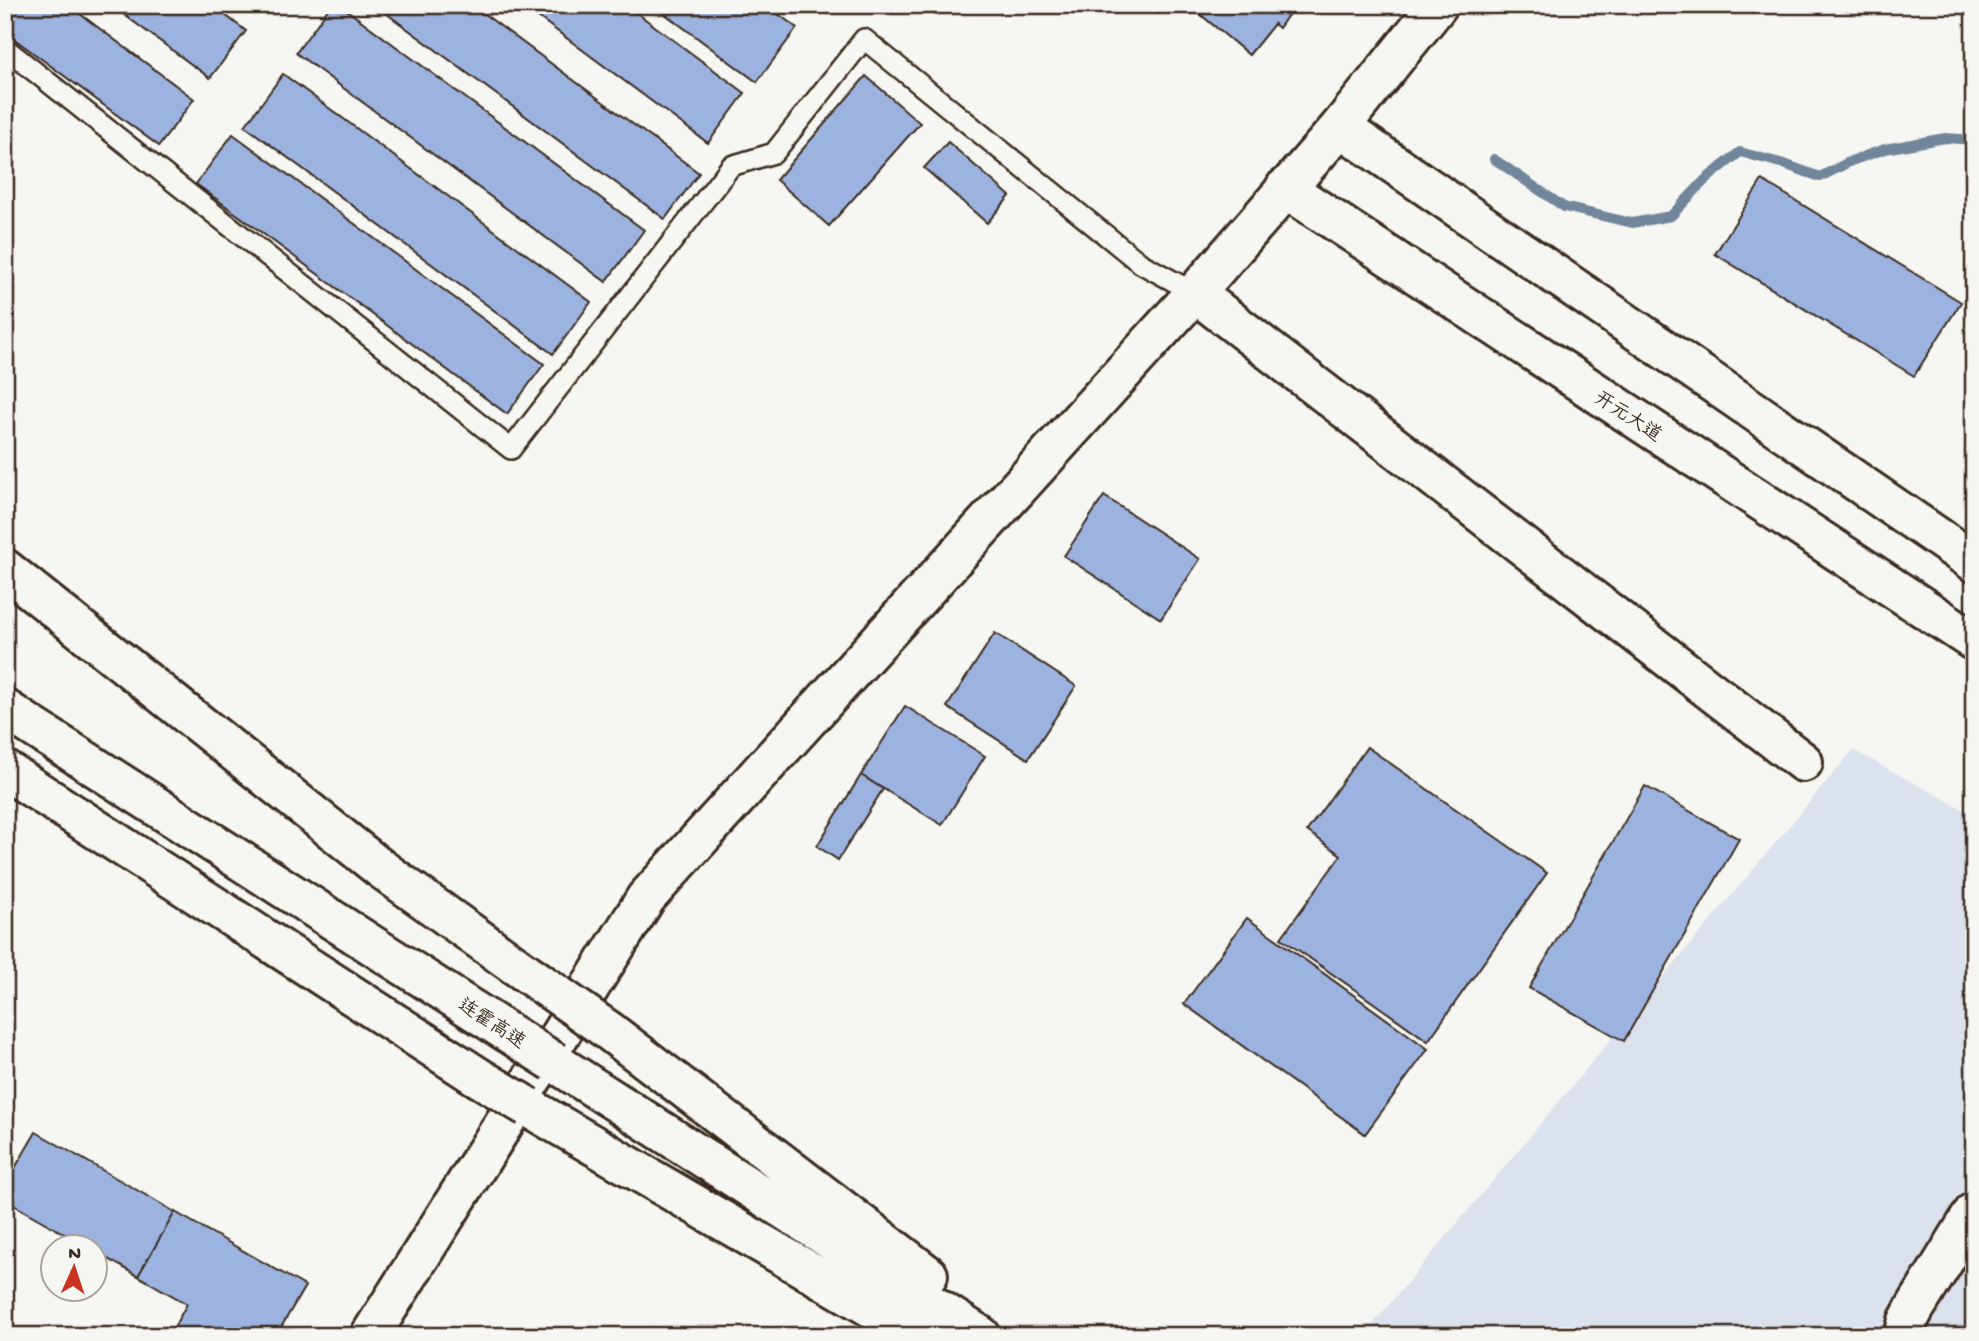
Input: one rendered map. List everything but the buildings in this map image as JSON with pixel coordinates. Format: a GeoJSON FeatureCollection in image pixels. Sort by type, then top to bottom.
{"type":"FeatureCollection","features":[{"type":"Feature","properties":{"kind":"main road"},"geometry":{"type":"LineString","coordinates":[[370,1336],[646,898],[1195,293],[1340,127],[1437,5]]}},
{"type":"Feature","properties":{"kind":"main road"},"geometry":{"type":"LineString","coordinates":[[1340,127],[1974,562]]}},
{"type":"Feature","properties":{"kind":"main road","name":"开元大道"},"geometry":{"type":"LineString","coordinates":[[1285,188],[1974,641]]}},
{"type":"Feature","properties":{"kind":"main road"},"geometry":{"type":"LineString","coordinates":[[1195,293],[1803,762]]}},
{"type":"Feature","properties":{"kind":"main road"},"geometry":{"type":"LineString","coordinates":[[5,569],[380,868],[609,1031],[1008,1336]]}},
{"type":"Feature","properties":{"kind":"main road","name":"连霍高速"},"geometry":{"type":"LineString","coordinates":[[5,709],[981,1336]]}},
{"type":"Feature","properties":{"kind":"main road"},"geometry":{"type":"LineString","coordinates":[[5,770],[528,1107],[920,1336]]}},
{"type":"Feature","properties":{"kind":"main road"},"geometry":{"type":"LineString","coordinates":[[5,782],[84,822]]}},
{"type":"Feature","properties":{"kind":"main road"},"geometry":{"type":"LineString","coordinates":[[1905,1336],[1915,1308],[1974,1212]]}},
{"type":"Feature","properties":{"kind":"lane"},"geometry":{"type":"LineString","coordinates":[[5,48],[511,449],[731,166],[774,153],[864,39],[1140,264],[1195,293]]}},
{"type":"Feature","properties":{"kind":"shaded area"},"geometry":{"type":"Polygon","coordinates":[[[1853,750],[1974,815],[1974,1336],[1363,1336],[1853,750]]]}},
{"type":"Feature","properties":{"kind":"waterway"},"geometry":{"type":"LineString","coordinates":[[1494,159],[1564,207],[1632,223],[1671,216],[1705,180],[1740,152],[1820,177],[1851,161],[1885,149],[1945,138],[1974,140]]}}]}
